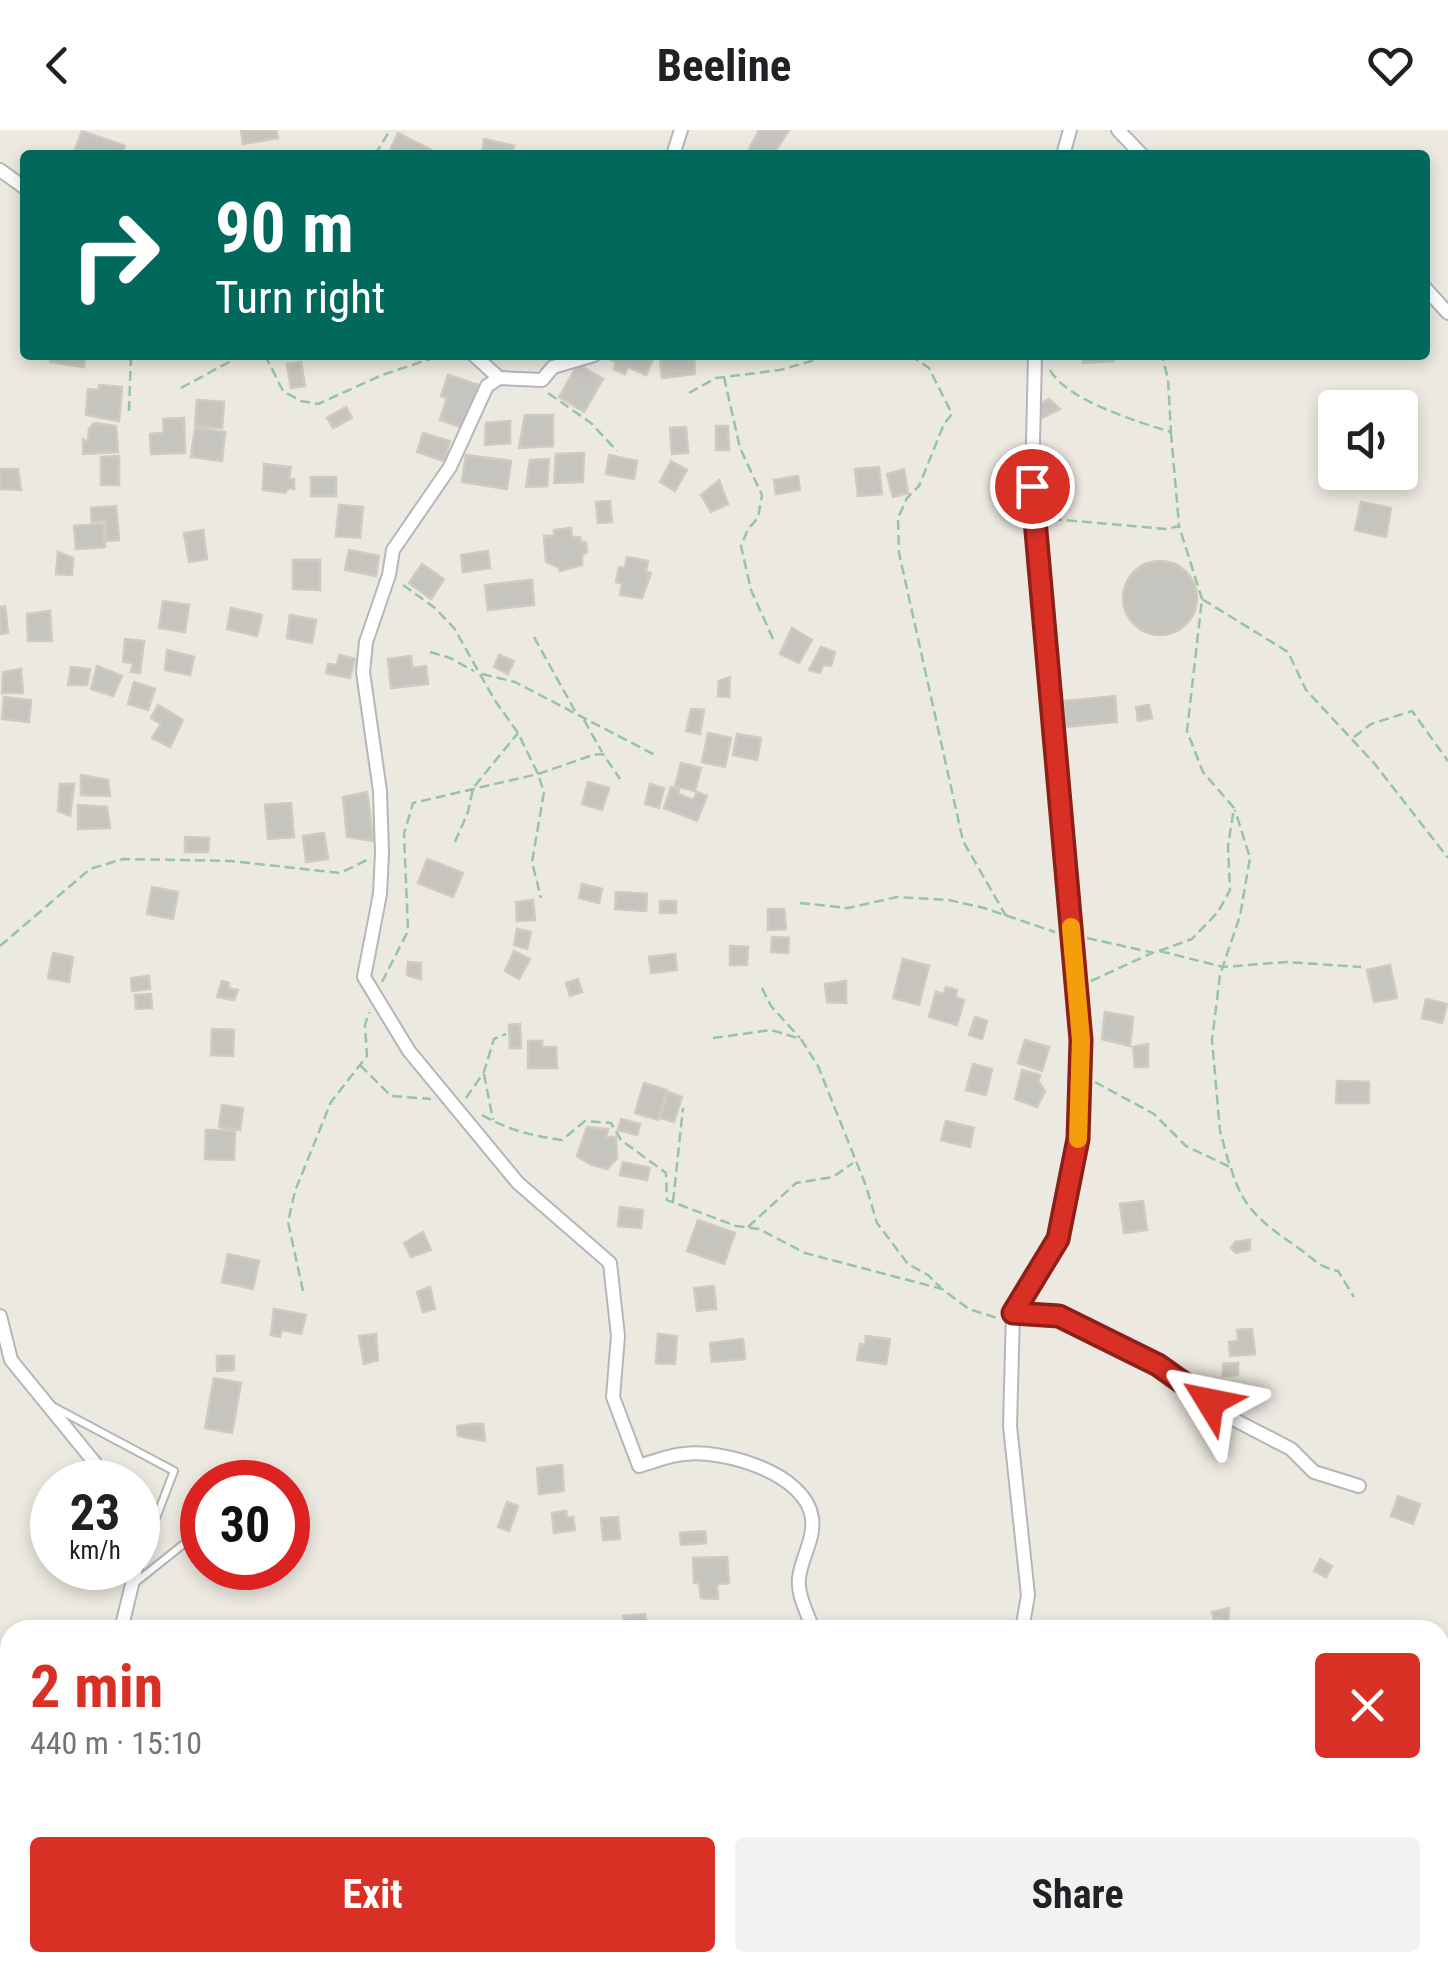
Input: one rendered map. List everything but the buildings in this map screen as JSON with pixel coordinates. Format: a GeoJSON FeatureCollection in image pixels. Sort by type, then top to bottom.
{"type":"FeatureCollection","features":[{"type":"Feature","properties":{"kind":"street"},"geometry":{"type":"LineString","coordinates":[[1118,130],[1137,150]]}},
{"type":"Feature","properties":{"kind":"street"},"geometry":{"type":"LineString","coordinates":[[1430,293],[1448,313]]}},
{"type":"Feature","properties":{"kind":"street"},"geometry":{"type":"LineString","coordinates":[[479,360],[499,378]]}},
{"type":"Feature","properties":{"kind":"street"},"geometry":{"type":"LineString","coordinates":[[577,360],[553,367],[542,380],[499,378],[487,386],[450,467],[393,550],[366,642],[364,672],[380,791],[382,853],[380,894],[364,976],[409,1051],[518,1183],[610,1263],[618,1336],[613,1397],[639,1466],[685,1453],[726,1458],[764,1468],[796,1486],[804,1497],[812,1514],[812,1532],[798,1581],[809,1620]]}},
{"type":"Feature","properties":{"kind":"street"},"geometry":{"type":"LineString","coordinates":[[1024,1620],[1028,1594],[1010,1426],[1013,1313],[1058,1239],[1078,1139],[1081,1040],[1033,501],[1035,360]]}},
{"type":"Feature","properties":{"kind":"street"},"geometry":{"type":"LineString","coordinates":[[1013,1313],[1059,1316],[1158,1365],[1235,1420],[1291,1449],[1314,1472],[1359,1486]]}},
{"type":"Feature","properties":{"kind":"street"},"geometry":{"type":"LineString","coordinates":[[0,1316],[11,1360],[92,1460]]}},
{"type":"Feature","properties":{"kind":"street"},"geometry":{"type":"LineString","coordinates":[[122,1620],[130,1590]]}},
{"type":"Feature","properties":{"kind":"lane"},"geometry":{"type":"LineString","coordinates":[[48,1404],[153,1460]]}},
{"type":"Feature","properties":{"kind":"lane"},"geometry":{"type":"LineString","coordinates":[[160,1464],[174,1471],[160,1506]]}},
{"type":"Feature","properties":{"kind":"lane"},"geometry":{"type":"LineString","coordinates":[[160,1563],[180,1548]]}},
{"type":"Feature","properties":{"kind":"path"},"geometry":{"type":"LineString","coordinates":[[129,411],[131,360]]}},
{"type":"Feature","properties":{"kind":"path"},"geometry":{"type":"LineString","coordinates":[[181,388],[233,360]]}},
{"type":"Feature","properties":{"kind":"path"},"geometry":{"type":"LineString","coordinates":[[268,360],[283,391],[301,401],[318,404],[427,360]]}},
{"type":"Feature","properties":{"kind":"path"},"geometry":{"type":"LineString","coordinates":[[689,393],[716,378],[780,370],[815,360]]}},
{"type":"Feature","properties":{"kind":"path"},"geometry":{"type":"LineString","coordinates":[[917,360],[928,368],[952,414],[936,440],[919,486],[898,518],[899,553],[963,841],[1006,916]]}},
{"type":"Feature","properties":{"kind":"path"},"geometry":{"type":"LineString","coordinates":[[1163,360],[1179,526],[1202,599],[1187,730],[1203,772],[1234,808],[1250,858],[1240,916],[1223,967],[1212,1040],[1220,1131],[1237,1189],[1264,1225],[1318,1266],[1338,1271],[1354,1297]]}},
{"type":"Feature","properties":{"kind":"path"},"geometry":{"type":"LineString","coordinates":[[1049,368],[1056,381],[1102,406],[1171,432]]}},
{"type":"Feature","properties":{"kind":"path"},"geometry":{"type":"LineString","coordinates":[[724,377],[740,448],[762,495],[758,518],[748,528],[741,546],[751,590],[774,641]]}},
{"type":"Feature","properties":{"kind":"path"},"geometry":{"type":"LineString","coordinates":[[547,392],[591,423],[617,451]]}},
{"type":"Feature","properties":{"kind":"path"},"geometry":{"type":"LineString","coordinates":[[1033,501],[1046,518],[1148,528],[1179,526]]}},
{"type":"Feature","properties":{"kind":"path"},"geometry":{"type":"LineString","coordinates":[[388,576],[435,608],[454,628],[518,733],[538,774],[544,792],[532,862],[541,898]]}},
{"type":"Feature","properties":{"kind":"path"},"geometry":{"type":"LineString","coordinates":[[1202,599],[1288,652],[1306,690],[1353,738],[1448,858]]}},
{"type":"Feature","properties":{"kind":"path"},"geometry":{"type":"LineString","coordinates":[[534,637],[576,714],[620,779]]}},
{"type":"Feature","properties":{"kind":"path"},"geometry":{"type":"LineString","coordinates":[[430,652],[478,673],[515,682],[655,755]]}},
{"type":"Feature","properties":{"kind":"path"},"geometry":{"type":"LineString","coordinates":[[1353,738],[1371,724],[1412,711],[1448,760]]}},
{"type":"Feature","properties":{"kind":"path"},"geometry":{"type":"LineString","coordinates":[[455,842],[473,788],[518,733]]}},
{"type":"Feature","properties":{"kind":"path"},"geometry":{"type":"LineString","coordinates":[[303,1290],[288,1222],[294,1190],[331,1102],[367,1056],[364,1025],[408,931],[404,834],[412,803],[538,774],[603,754]]}},
{"type":"Feature","properties":{"kind":"path"},"geometry":{"type":"LineString","coordinates":[[1076,988],[1192,939],[1218,912],[1230,890],[1228,846],[1234,808]]}},
{"type":"Feature","properties":{"kind":"path"},"geometry":{"type":"LineString","coordinates":[[0,946],[90,868],[123,860],[231,861],[340,873],[382,853]]}},
{"type":"Feature","properties":{"kind":"path"},"geometry":{"type":"LineString","coordinates":[[800,903],[848,908],[897,897],[932,899],[984,908],[1044,931],[1223,967],[1286,962],[1362,967]]}},
{"type":"Feature","properties":{"kind":"path"},"geometry":{"type":"LineString","coordinates":[[762,988],[771,1006],[801,1039],[818,1066],[877,1222],[908,1264],[928,1275],[969,1309],[996,1318],[1013,1313]]}},
{"type":"Feature","properties":{"kind":"path"},"geometry":{"type":"LineString","coordinates":[[713,1038],[771,1030],[801,1039]]}},
{"type":"Feature","properties":{"kind":"path"},"geometry":{"type":"LineString","coordinates":[[360,1065],[391,1096],[465,1099],[484,1072],[494,1040],[506,1034]]}},
{"type":"Feature","properties":{"kind":"path"},"geometry":{"type":"LineString","coordinates":[[484,1072],[494,1121]]}},
{"type":"Feature","properties":{"kind":"path"},"geometry":{"type":"LineString","coordinates":[[1080,1075],[1154,1114],[1186,1146],[1230,1167]]}},
{"type":"Feature","properties":{"kind":"path"},"geometry":{"type":"LineString","coordinates":[[673,1203],[683,1108]]}},
{"type":"Feature","properties":{"kind":"path"},"geometry":{"type":"LineString","coordinates":[[474,1110],[533,1136],[562,1140],[586,1121],[611,1124],[621,1140],[666,1173],[666,1200],[759,1229],[806,1253],[942,1289]]}},
{"type":"Feature","properties":{"kind":"path"},"geometry":{"type":"LineString","coordinates":[[747,1228],[796,1184],[834,1177],[856,1161]]}},
{"type":"Feature","properties":{"kind":"slow traffic"},"geometry":{"type":"LineString","coordinates":[[1071,927],[1081,1040],[1078,1139]]}},
{"type":"Feature","properties":{"kind":"route"},"geometry":{"type":"LineString","coordinates":[[1032,486],[1081,1040],[1078,1139],[1058,1239],[1013,1313],[1059,1316],[1158,1365],[1210,1402]]}}]}
